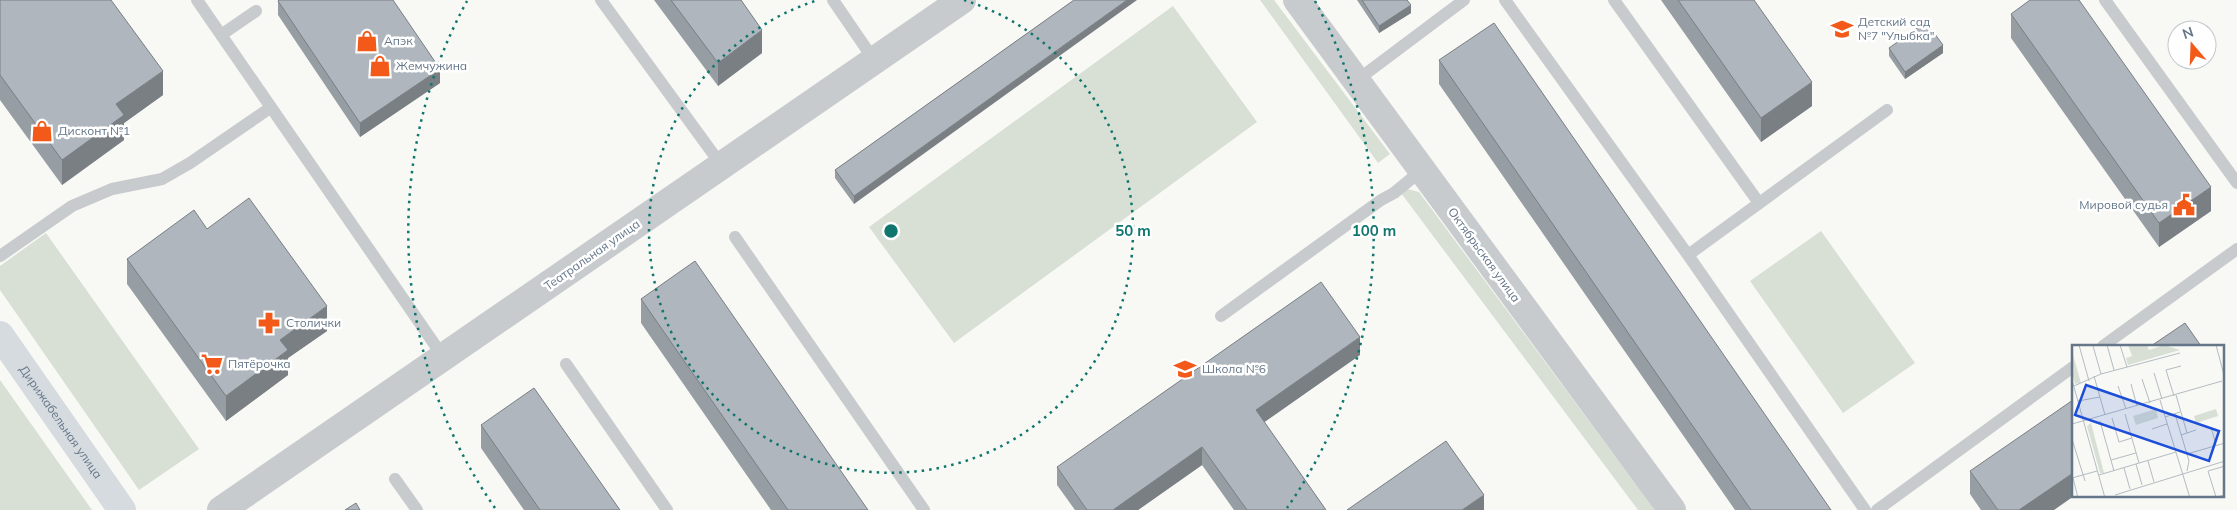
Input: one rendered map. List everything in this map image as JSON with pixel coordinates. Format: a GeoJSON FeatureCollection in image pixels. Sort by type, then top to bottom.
{"type":"FeatureCollection","features":[{"type":"Feature","properties":{"kind":"main road","name":"Дирижабельная улица"},"geometry":{"type":"LineString","coordinates":[[0,335],[122,510]]}},
{"type":"Feature","properties":{"kind":"street","name":"Театральная улица"},"geometry":{"type":"LineString","coordinates":[[221,510],[962,0]]}},
{"type":"Feature","properties":{"kind":"street","name":"Октябрьская улица"},"geometry":{"type":"LineString","coordinates":[[1298,0],[1672,510]]}},
{"type":"Feature","properties":{"kind":"lane"},"geometry":{"type":"LineString","coordinates":[[197,0],[444,358]]}},
{"type":"Feature","properties":{"kind":"lane"},"geometry":{"type":"LineString","coordinates":[[601,0],[722,166]]}},
{"type":"Feature","properties":{"kind":"lane"},"geometry":{"type":"LineString","coordinates":[[832,0],[874,60]]}},
{"type":"Feature","properties":{"kind":"lane"},"geometry":{"type":"LineString","coordinates":[[1356,81],[1464,0]]}},
{"type":"Feature","properties":{"kind":"lane"},"geometry":{"type":"LineString","coordinates":[[1505,0],[1688,255],[1866,510]]}},
{"type":"Feature","properties":{"kind":"lane"},"geometry":{"type":"LineString","coordinates":[[1614,0],[1759,203]]}},
{"type":"Feature","properties":{"kind":"lane"},"geometry":{"type":"LineString","coordinates":[[2106,0],[2237,183]]}},
{"type":"Feature","properties":{"kind":"lane"},"geometry":{"type":"LineString","coordinates":[[221,35],[256,11]]}},
{"type":"Feature","properties":{"kind":"lane"},"geometry":{"type":"LineString","coordinates":[[0,256],[72,206],[112,189],[162,179],[190,163],[270,108]]}},
{"type":"Feature","properties":{"kind":"lane"},"geometry":{"type":"LineString","coordinates":[[1688,255],[1887,110]]}},
{"type":"Feature","properties":{"kind":"lane"},"geometry":{"type":"LineString","coordinates":[[1221,316],[1394,193],[1422,170]]}},
{"type":"Feature","properties":{"kind":"lane"},"geometry":{"type":"LineString","coordinates":[[735,237],[924,510]]}},
{"type":"Feature","properties":{"kind":"lane"},"geometry":{"type":"LineString","coordinates":[[2103,345],[2237,249]]}},
{"type":"Feature","properties":{"kind":"lane"},"geometry":{"type":"LineString","coordinates":[[566,364],[667,510]]}},
{"type":"Feature","properties":{"kind":"lane"},"geometry":{"type":"LineString","coordinates":[[1877,510],[2072,369]]}},
{"type":"Feature","properties":{"kind":"lane"},"geometry":{"type":"LineString","coordinates":[[395,480],[417,510]]}},
{"type":"Feature","properties":{"kind":"shaded area"},"geometry":{"type":"Polygon","coordinates":[[[1260,0],[1274,0],[1390,154],[1378,163],[1260,0]]]}},
{"type":"Feature","properties":{"kind":"shaded area"},"geometry":{"type":"Polygon","coordinates":[[[1173,6],[1257,122],[954,343],[869,227],[1173,6]]]}},
{"type":"Feature","properties":{"kind":"shaded area"},"geometry":{"type":"Polygon","coordinates":[[[1407,189],[1419,192],[1655,510],[1638,510],[1401,193],[1407,189]]]}},
{"type":"Feature","properties":{"kind":"shaded area"},"geometry":{"type":"Polygon","coordinates":[[[1821,231],[1915,363],[1843,413],[1750,281],[1821,231]]]}},
{"type":"Feature","properties":{"kind":"shaded area"},"geometry":{"type":"Polygon","coordinates":[[[46,233],[199,449],[139,490],[0,290],[0,266],[46,233]]]}},
{"type":"Feature","properties":{"kind":"shaded area"},"geometry":{"type":"Polygon","coordinates":[[[0,380],[92,510],[0,510],[0,380]]]}},
{"type":"Feature","properties":{"kind":"building"},"geometry":{"type":"Polygon","coordinates":[[[0,0],[111,0],[163,71],[116,104],[124,115],[62,160],[0,75],[0,0]]]}},
{"type":"Feature","properties":{"kind":"building"},"geometry":{"type":"Polygon","coordinates":[[[279,0],[393,0],[440,69],[360,123],[279,0]]]}},
{"type":"Feature","properties":{"kind":"building"},"geometry":{"type":"Polygon","coordinates":[[[671,0],[741,0],[762,30],[718,63],[671,0]]]}},
{"type":"Feature","properties":{"kind":"building"},"geometry":{"type":"Polygon","coordinates":[[[1074,0],[1127,0],[854,196],[835,170],[1074,0]]]}},
{"type":"Feature","properties":{"kind":"building"},"geometry":{"type":"Polygon","coordinates":[[[1362,0],[1407,0],[1411,5],[1379,26],[1362,0]]]}},
{"type":"Feature","properties":{"kind":"building"},"geometry":{"type":"Polygon","coordinates":[[[1678,0],[1754,0],[1812,82],[1761,118],[1678,0]]]}},
{"type":"Feature","properties":{"kind":"building"},"geometry":{"type":"Polygon","coordinates":[[[2030,0],[2079,0],[2211,187],[2159,223],[2011,14],[2030,0]]]}},
{"type":"Feature","properties":{"kind":"building"},"geometry":{"type":"Polygon","coordinates":[[[1926,22],[1943,45],[1905,72],[1889,48],[1926,22]]]}},
{"type":"Feature","properties":{"kind":"building"},"geometry":{"type":"Polygon","coordinates":[[[1494,23],[1831,510],[1751,510],[1439,60],[1494,23]]]}},
{"type":"Feature","properties":{"kind":"building"},"geometry":{"type":"Polygon","coordinates":[[[249,198],[327,306],[280,340],[288,350],[226,396],[127,259],[194,210],[207,229],[249,198]]]}},
{"type":"Feature","properties":{"kind":"building"},"geometry":{"type":"Polygon","coordinates":[[[695,261],[868,510],[788,510],[641,299],[695,261]]]}},
{"type":"Feature","properties":{"kind":"building"},"geometry":{"type":"Polygon","coordinates":[[[1321,282],[1360,337],[1256,410],[1326,510],[1247,510],[1202,447],[1113,510],[1087,510],[1057,467],[1321,282]]]}},
{"type":"Feature","properties":{"kind":"building"},"geometry":{"type":"Polygon","coordinates":[[[2185,323],[2200,345],[2152,345],[2185,323]]]}},
{"type":"Feature","properties":{"kind":"building"},"geometry":{"type":"Polygon","coordinates":[[[534,388],[620,510],[540,510],[481,425],[534,388]]]}},
{"type":"Feature","properties":{"kind":"building"},"geometry":{"type":"Polygon","coordinates":[[[2072,401],[2072,474],[2019,510],[1998,510],[1970,471],[2072,401]]]}},
{"type":"Feature","properties":{"kind":"building"},"geometry":{"type":"Polygon","coordinates":[[[1446,441],[1484,495],[1462,510],[1347,510],[1446,441]]]}},
{"type":"Feature","properties":{"kind":"building"},"geometry":{"type":"Polygon","coordinates":[[[356,503],[360,510],[345,510],[356,503]]]}},
{"type":"Feature","properties":{"kind":"place","name":"Детский сад №7 \"Улыбка\""},"geometry":{"type":"Point","coordinates":[1842,29]}},
{"type":"Feature","properties":{"kind":"place","name":"Апэк"},"geometry":{"type":"Point","coordinates":[367,41]}},
{"type":"Feature","properties":{"kind":"place","name":"Жемчужина"},"geometry":{"type":"Point","coordinates":[380,66]}},
{"type":"Feature","properties":{"kind":"place","name":"Дисконт №1"},"geometry":{"type":"Point","coordinates":[42,131]}},
{"type":"Feature","properties":{"kind":"place","name":"Мировой судья"},"geometry":{"type":"Point","coordinates":[2184,205]}},
{"type":"Feature","properties":{"kind":"place","name":"Столички"},"geometry":{"type":"Point","coordinates":[269,323]}},
{"type":"Feature","properties":{"kind":"place","name":"Пятёрочка"},"geometry":{"type":"Point","coordinates":[212,364]}},
{"type":"Feature","properties":{"kind":"place","name":"Школа №6"},"geometry":{"type":"Point","coordinates":[1185,369]}}]}
